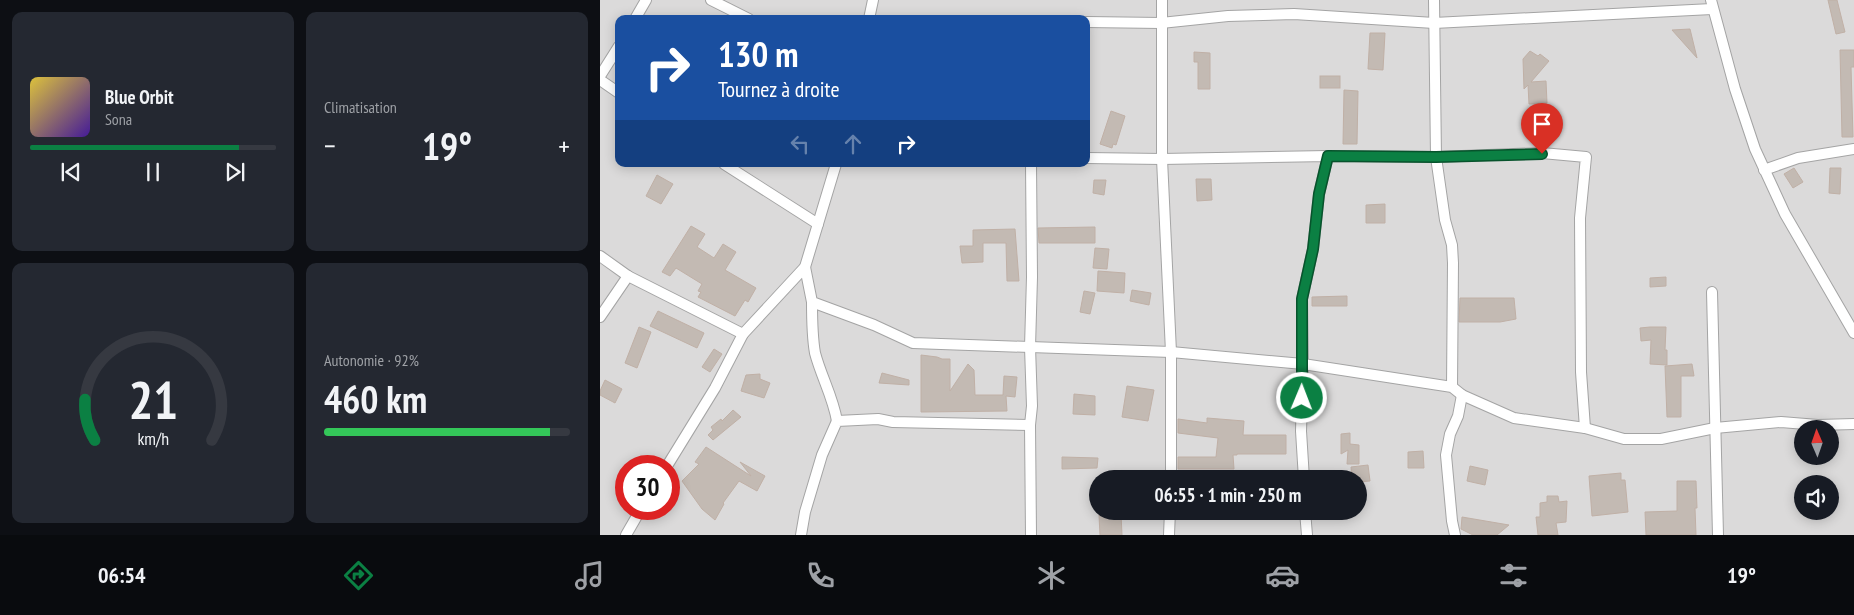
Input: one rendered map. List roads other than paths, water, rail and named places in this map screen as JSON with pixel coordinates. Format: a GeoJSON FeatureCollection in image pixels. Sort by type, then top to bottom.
{"type":"FeatureCollection","features":[{"type":"Feature","properties":{"kind":"street"},"geometry":{"type":"LineString","coordinates":[[637,15],[646,0]]}},
{"type":"Feature","properties":{"kind":"street"},"geometry":{"type":"LineString","coordinates":[[711,0],[741,15]]}},
{"type":"Feature","properties":{"kind":"street"},"geometry":{"type":"LineString","coordinates":[[870,15],[873,0]]}},
{"type":"Feature","properties":{"kind":"street"},"geometry":{"type":"LineString","coordinates":[[1162,0],[1162,159],[1171,352],[1171,470]]}},
{"type":"Feature","properties":{"kind":"street"},"geometry":{"type":"LineString","coordinates":[[1434,0],[1436,157],[1445,220],[1452,244],[1452,387]]}},
{"type":"Feature","properties":{"kind":"street"},"geometry":{"type":"LineString","coordinates":[[1090,22],[1162,23],[1228,16],[1294,14],[1434,23],[1712,5],[1749,132],[1764,170],[1785,214],[1854,333]]}},
{"type":"Feature","properties":{"kind":"street"},"geometry":{"type":"LineString","coordinates":[[615,53],[600,78],[615,91]]}},
{"type":"Feature","properties":{"kind":"street"},"geometry":{"type":"LineString","coordinates":[[1764,170],[1798,158],[1854,148]]}},
{"type":"Feature","properties":{"kind":"street"},"geometry":{"type":"LineString","coordinates":[[1090,158],[1436,157],[1542,154],[1586,157],[1580,218],[1581,372],[1585,428]]}},
{"type":"Feature","properties":{"kind":"street"},"geometry":{"type":"LineString","coordinates":[[1303,470],[1301,431],[1302,299],[1313,249],[1319,194],[1328,156]]}},
{"type":"Feature","properties":{"kind":"street"},"geometry":{"type":"LineString","coordinates":[[729,167],[818,224]]}},
{"type":"Feature","properties":{"kind":"street"},"geometry":{"type":"LineString","coordinates":[[674,455],[715,388],[743,334],[805,267],[835,167]]}},
{"type":"Feature","properties":{"kind":"street"},"geometry":{"type":"LineString","coordinates":[[1031,167],[1031,535]]}},
{"type":"Feature","properties":{"kind":"street"},"geometry":{"type":"LineString","coordinates":[[600,256],[628,276],[743,334]]}},
{"type":"Feature","properties":{"kind":"street"},"geometry":{"type":"LineString","coordinates":[[801,535],[805,512],[822,455],[836,421],[835,408],[815,354],[812,329],[812,302],[805,267]]}},
{"type":"Feature","properties":{"kind":"street"},"geometry":{"type":"LineString","coordinates":[[600,317],[628,276]]}},
{"type":"Feature","properties":{"kind":"street"},"geometry":{"type":"LineString","coordinates":[[1712,292],[1718,535]]}},
{"type":"Feature","properties":{"kind":"street"},"geometry":{"type":"LineString","coordinates":[[812,302],[874,325],[913,343],[1171,352],[1303,364],[1452,387],[1462,395],[1514,418],[1585,428],[1624,439],[1661,439],[1716,428],[1781,422],[1818,425],[1854,424]]}},
{"type":"Feature","properties":{"kind":"street"},"geometry":{"type":"LineString","coordinates":[[1455,535],[1446,455],[1450,434],[1458,416],[1462,395]]}},
{"type":"Feature","properties":{"kind":"street"},"geometry":{"type":"LineString","coordinates":[[836,421],[878,420],[893,422],[1030,425]]}},
{"type":"Feature","properties":{"kind":"street"},"geometry":{"type":"LineString","coordinates":[[626,535],[635,520]]}},
{"type":"Feature","properties":{"kind":"street"},"geometry":{"type":"LineString","coordinates":[[1169,535],[1170,520]]}},
{"type":"Feature","properties":{"kind":"street"},"geometry":{"type":"LineString","coordinates":[[1306,520],[1307,535]]}}]}
